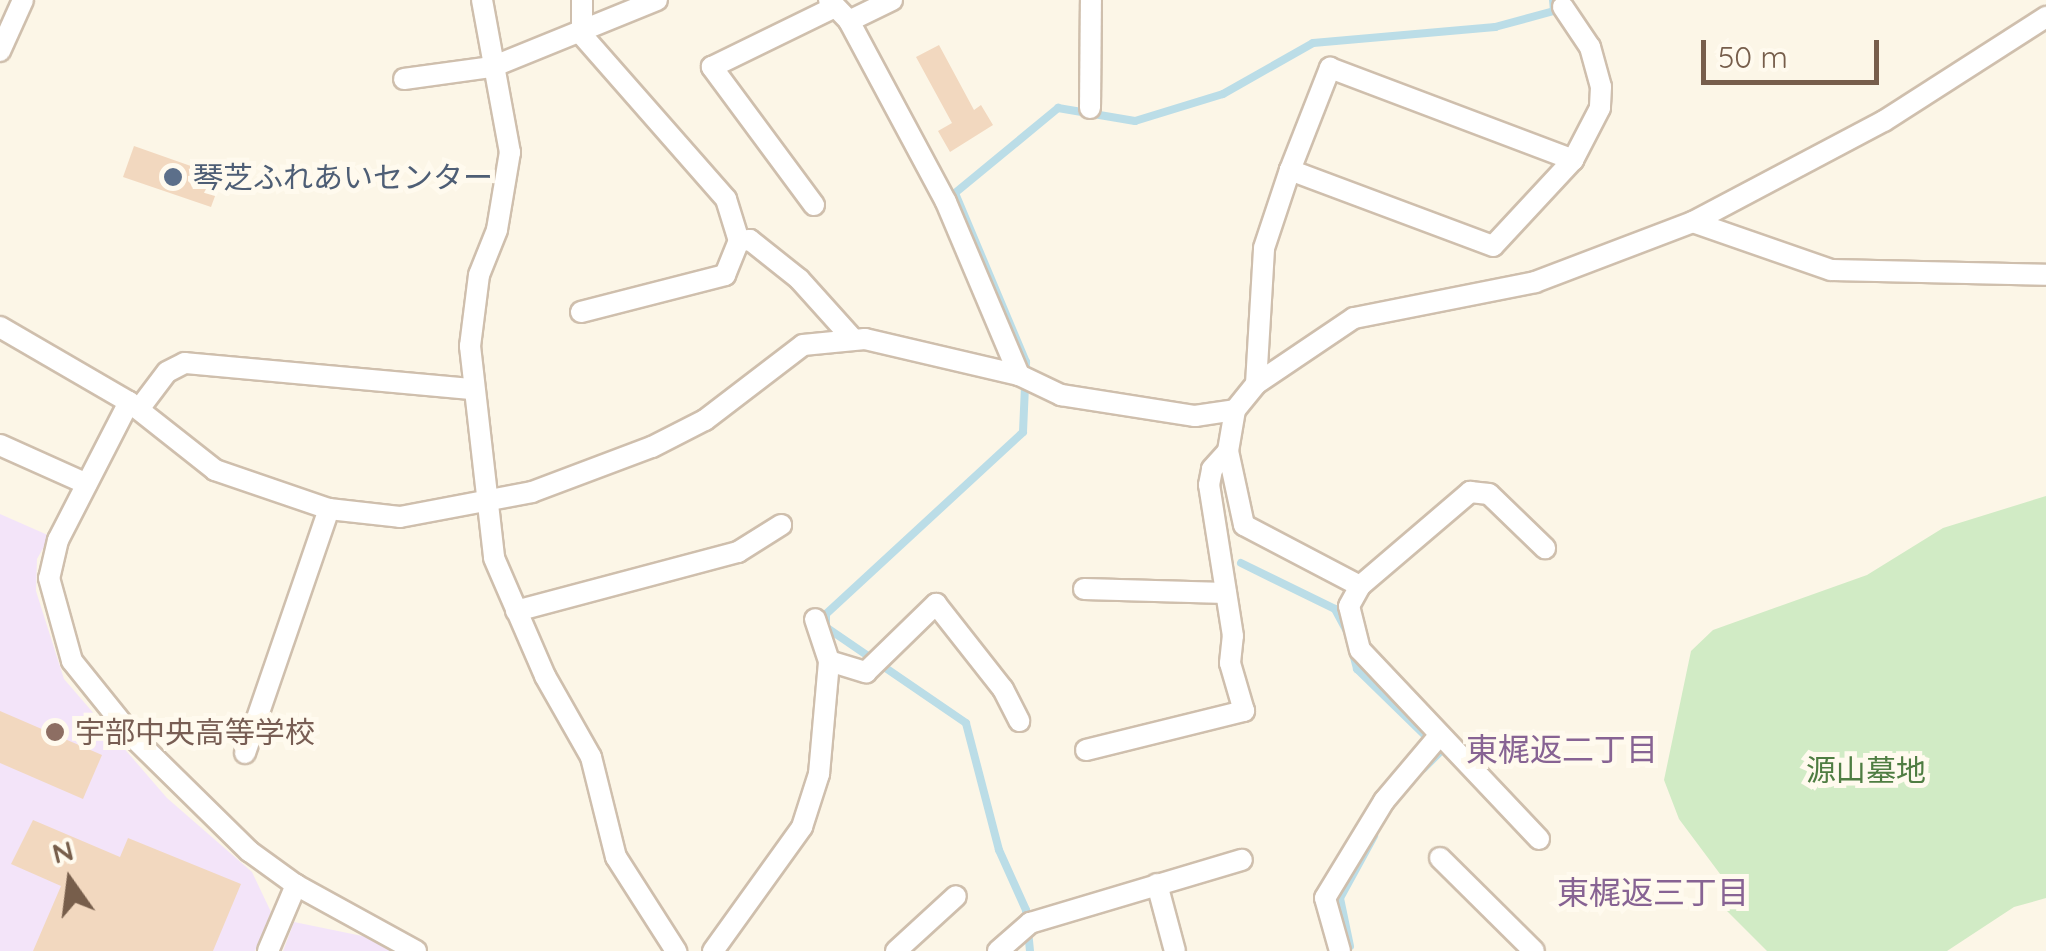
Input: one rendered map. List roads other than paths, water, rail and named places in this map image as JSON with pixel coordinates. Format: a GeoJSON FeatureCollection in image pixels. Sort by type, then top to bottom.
{"type":"FeatureCollection","features":[{"type":"Feature","properties":{"kind":"street"},"geometry":{"type":"LineString","coordinates":[[0,51],[23,0]]}},
{"type":"Feature","properties":{"kind":"street"},"geometry":{"type":"LineString","coordinates":[[482,0],[510,152],[497,230],[473,311],[472,389],[483,501],[494,558],[516,611],[591,757],[616,857],[676,951]]}},
{"type":"Feature","properties":{"kind":"street"},"geometry":{"type":"LineString","coordinates":[[581,312],[725,276],[740,242],[726,199],[582,35],[582,0]]}},
{"type":"Feature","properties":{"kind":"street"},"geometry":{"type":"LineString","coordinates":[[404,79],[492,68],[582,35],[656,0]]}},
{"type":"Feature","properties":{"kind":"street"},"geometry":{"type":"LineString","coordinates":[[814,206],[712,66],[837,10],[892,0]]}},
{"type":"Feature","properties":{"kind":"street"},"geometry":{"type":"LineString","coordinates":[[1090,108],[1091,0]]}},
{"type":"Feature","properties":{"kind":"street"},"geometry":{"type":"LineString","coordinates":[[1290,170],[1493,246],[1573,160],[1600,108],[1602,87],[1590,47],[1564,7]]}},
{"type":"Feature","properties":{"kind":"street"},"geometry":{"type":"LineString","coordinates":[[837,10],[946,202],[1019,375]]}},
{"type":"Feature","properties":{"kind":"street"},"geometry":{"type":"LineString","coordinates":[[1360,586],[1244,526],[1228,451],[1236,410],[1256,384],[1354,318],[1508,290],[1694,222],[1884,121],[2046,18]]}},
{"type":"Feature","properties":{"kind":"street"},"geometry":{"type":"LineString","coordinates":[[1256,384],[1264,248],[1330,68],[1573,160]]}},
{"type":"Feature","properties":{"kind":"street"},"geometry":{"type":"LineString","coordinates":[[1694,222],[1832,270],[2046,275]]}},
{"type":"Feature","properties":{"kind":"street"},"geometry":{"type":"LineString","coordinates":[[740,242],[750,240],[800,279],[853,339]]}},
{"type":"Feature","properties":{"kind":"street"},"geometry":{"type":"LineString","coordinates":[[0,327],[134,406],[215,470],[329,509],[400,517],[532,492],[652,447],[705,420],[803,345],[853,339],[1019,375],[1061,394],[1195,416],[1236,410]]}},
{"type":"Feature","properties":{"kind":"street"},"geometry":{"type":"LineString","coordinates":[[416,951],[296,885],[248,851],[158,763],[72,661],[49,578],[58,540],[87,484],[134,406],[167,372],[185,364],[472,389]]}},
{"type":"Feature","properties":{"kind":"street"},"geometry":{"type":"LineString","coordinates":[[0,445],[87,484]]}},
{"type":"Feature","properties":{"kind":"street"},"geometry":{"type":"LineString","coordinates":[[1086,750],[1244,711],[1230,663],[1226,593],[1209,485],[1212,469],[1228,451]]}},
{"type":"Feature","properties":{"kind":"street"},"geometry":{"type":"LineString","coordinates":[[1539,839],[1360,650],[1348,606],[1360,586],[1470,492],[1489,494],[1545,548]]}},
{"type":"Feature","properties":{"kind":"street"},"geometry":{"type":"LineString","coordinates":[[244,754],[329,509]]}},
{"type":"Feature","properties":{"kind":"street"},"geometry":{"type":"LineString","coordinates":[[516,611],[738,552],[781,524]]}},
{"type":"Feature","properties":{"kind":"street"},"geometry":{"type":"LineString","coordinates":[[1084,589],[1226,593]]}},
{"type":"Feature","properties":{"kind":"street"},"geometry":{"type":"LineString","coordinates":[[829,661],[866,672],[936,604],[1003,690],[1019,721]]}},
{"type":"Feature","properties":{"kind":"street"},"geometry":{"type":"LineString","coordinates":[[713,951],[802,826],[819,774],[829,661],[815,618]]}},
{"type":"Feature","properties":{"kind":"street"},"geometry":{"type":"LineString","coordinates":[[1340,951],[1325,898],[1384,801],[1439,736]]}},
{"type":"Feature","properties":{"kind":"street"},"geometry":{"type":"LineString","coordinates":[[1440,858],[1534,951]]}},
{"type":"Feature","properties":{"kind":"street"},"geometry":{"type":"LineString","coordinates":[[998,951],[1030,923],[1242,860]]}},
{"type":"Feature","properties":{"kind":"street"},"geometry":{"type":"LineString","coordinates":[[1158,884],[1174,951]]}},
{"type":"Feature","properties":{"kind":"street"},"geometry":{"type":"LineString","coordinates":[[268,951],[296,885]]}},
{"type":"Feature","properties":{"kind":"street"},"geometry":{"type":"LineString","coordinates":[[896,951],[956,896]]}},
{"type":"Feature","properties":{"kind":"waterway"},"geometry":{"type":"LineString","coordinates":[[1030,951],[1026,910],[999,850],[966,723],[826,627],[826,614],[1023,432],[1026,362],[955,193],[1058,108],[1135,121],[1223,94],[1313,43],[1495,27],[1554,11],[1553,0]]}},
{"type":"Feature","properties":{"kind":"waterway"},"geometry":{"type":"LineString","coordinates":[[1241,563],[1335,609],[1347,632]]}},
{"type":"Feature","properties":{"kind":"waterway"},"geometry":{"type":"LineString","coordinates":[[1352,650],[1357,669],[1441,751],[1423,769]]}},
{"type":"Feature","properties":{"kind":"waterway"},"geometry":{"type":"LineString","coordinates":[[1350,946],[1340,898],[1374,836]]}},
{"type":"Feature","properties":{"kind":"place","name":"琴芝ふれあいセンター"},"geometry":{"type":"Point","coordinates":[173,177]}},
{"type":"Feature","properties":{"kind":"place","name":"宇部中央高等学校"},"geometry":{"type":"Point","coordinates":[55,732]}},
{"type":"Feature","properties":{"kind":"district","name":"東梶返二丁目"},"geometry":{"type":"Point","coordinates":[1562,749]}},
{"type":"Feature","properties":{"kind":"district","name":"東梶返三丁目"},"geometry":{"type":"Point","coordinates":[1653,892]}},
{"type":"Feature","properties":{"kind":"park label","name":"源山墓地"},"geometry":{"type":"Point","coordinates":[1866,770]}}]}
